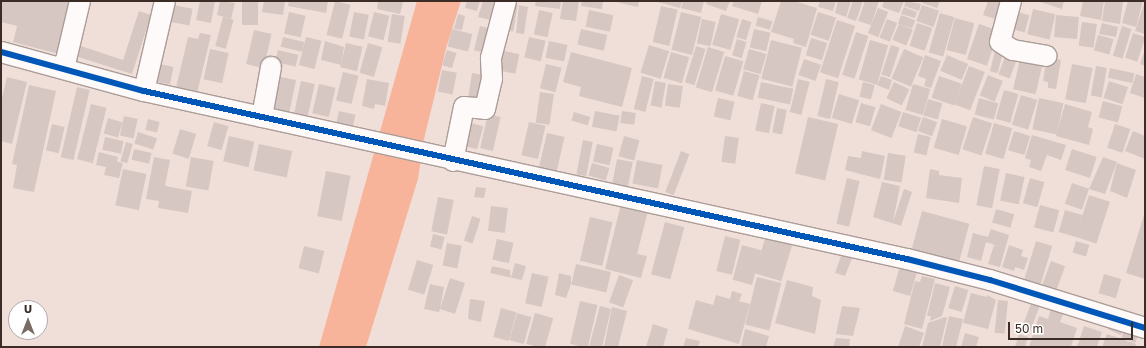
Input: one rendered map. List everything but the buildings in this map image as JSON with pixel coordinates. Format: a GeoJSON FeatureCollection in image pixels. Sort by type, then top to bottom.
{"type":"FeatureCollection","features":[{"type":"Feature","properties":{"kind":"street"},"geometry":{"type":"LineString","coordinates":[[61,68],[66,60],[80,1]]}},
{"type":"Feature","properties":{"kind":"street"},"geometry":{"type":"LineString","coordinates":[[144,91],[165,1]]}},
{"type":"Feature","properties":{"kind":"street"},"geometry":{"type":"LineString","coordinates":[[443,159],[464,107],[484,109],[492,79],[491,58],[506,1]]}},
{"type":"Feature","properties":{"kind":"street"},"geometry":{"type":"LineString","coordinates":[[1010,1],[1000,42],[1013,50],[1046,56]]}},
{"type":"Feature","properties":{"kind":"street"},"geometry":{"type":"LineString","coordinates":[[1,52],[144,91],[443,159],[907,259],[990,280],[1145,328]]}},
{"type":"Feature","properties":{"kind":"street"},"geometry":{"type":"LineString","coordinates":[[262,117],[271,67]]}},
{"type":"Feature","properties":{"kind":"shaded area"},"geometry":{"type":"Polygon","coordinates":[[[417,1],[461,1],[447,45],[424,139],[418,179],[366,347],[319,347],[417,1]]]}},
{"type":"Feature","properties":{"kind":"cycle path"},"geometry":{"type":"LineString","coordinates":[[1,52],[144,91],[907,259],[990,280],[1145,328]]}}]}
